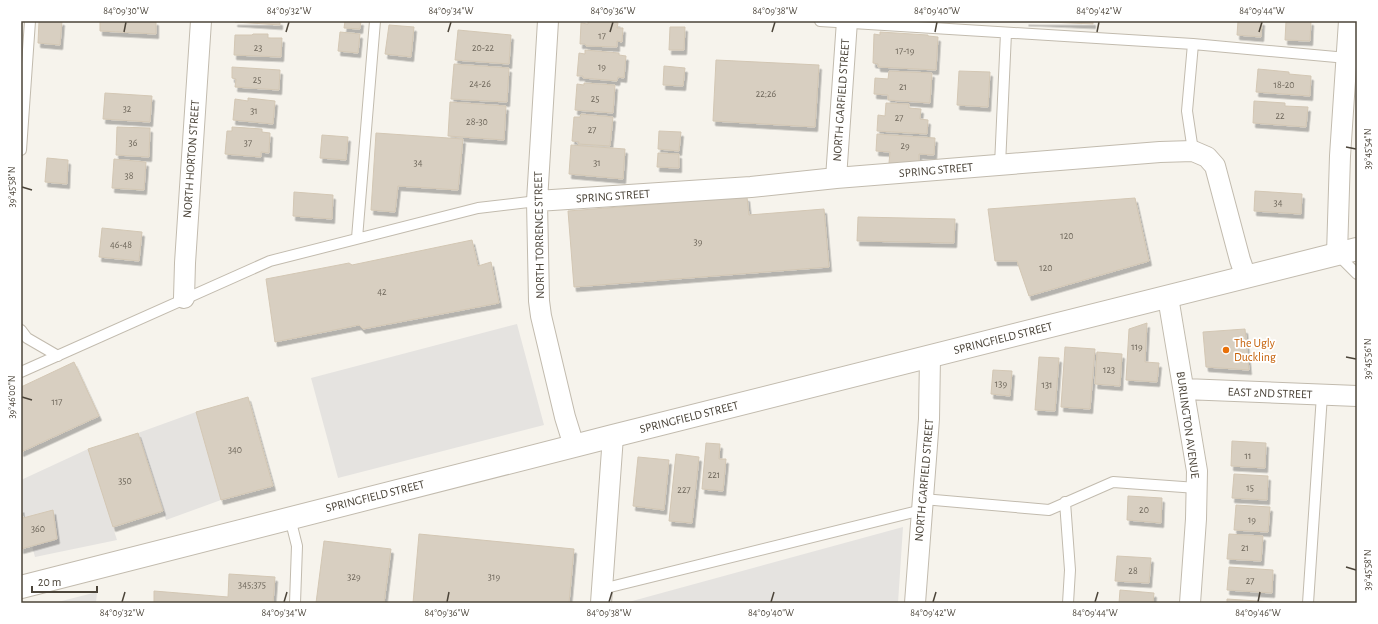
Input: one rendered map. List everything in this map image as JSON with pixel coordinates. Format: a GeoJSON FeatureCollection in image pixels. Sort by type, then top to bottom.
{"type":"FeatureCollection","features":[{"type":"Feature","properties":{"kind":"street","name":"NORTH HORTON STREET"},"geometry":{"type":"LineString","coordinates":[[184,298],[201,21]]}},
{"type":"Feature","properties":{"kind":"street","name":"NORTH TORRENCE STREET"},"geometry":{"type":"LineString","coordinates":[[548,21],[537,201],[540,316],[565,417],[574,446]]}},
{"type":"Feature","properties":{"kind":"street","name":"NORTH GARFIELD STREET"},"geometry":{"type":"LineString","coordinates":[[836,178],[847,21]]}},
{"type":"Feature","properties":{"kind":"street"},"geometry":{"type":"LineString","coordinates":[[1347,251],[1340,156],[1347,58],[1352,26]]}},
{"type":"Feature","properties":{"kind":"street","name":"SPRING STREET"},"geometry":{"type":"LineString","coordinates":[[537,201],[751,187],[836,178],[1160,152],[1193,151]]}},
{"type":"Feature","properties":{"kind":"street"},"geometry":{"type":"LineString","coordinates":[[1193,151],[1206,157],[1215,166],[1240,260],[1246,276]]}},
{"type":"Feature","properties":{"kind":"street","name":"SPRINGFIELD STREET"},"geometry":{"type":"LineString","coordinates":[[21,587],[1347,251]]}},
{"type":"Feature","properties":{"kind":"street","name":"BURLINGTON AVENUE"},"geometry":{"type":"LineString","coordinates":[[1168,297],[1197,471],[1196,519],[1190,603]]}},
{"type":"Feature","properties":{"kind":"street","name":"NORTH GARFIELD STREET"},"geometry":{"type":"LineString","coordinates":[[915,603],[929,419],[930,356]]}},
{"type":"Feature","properties":{"kind":"street","name":"EAST 2ND STREET"},"geometry":{"type":"LineString","coordinates":[[1184,389],[1357,396]]}},
{"type":"Feature","properties":{"kind":"street"},"geometry":{"type":"LineString","coordinates":[[601,596],[613,436]]}},
{"type":"Feature","properties":{"kind":"lane"},"geometry":{"type":"LineString","coordinates":[[21,150],[30,21]]}},
{"type":"Feature","properties":{"kind":"lane"},"geometry":{"type":"LineString","coordinates":[[357,238],[375,21]]}},
{"type":"Feature","properties":{"kind":"lane"},"geometry":{"type":"LineString","coordinates":[[820,21],[847,21],[1006,33],[1193,44],[1347,58]]}},
{"type":"Feature","properties":{"kind":"lane"},"geometry":{"type":"LineString","coordinates":[[1000,165],[1006,33]]}},
{"type":"Feature","properties":{"kind":"lane"},"geometry":{"type":"LineString","coordinates":[[1193,44],[1187,111],[1193,151]]}},
{"type":"Feature","properties":{"kind":"lane"},"geometry":{"type":"LineString","coordinates":[[21,372],[184,298],[270,261],[478,208],[537,201]]}},
{"type":"Feature","properties":{"kind":"lane"},"geometry":{"type":"LineString","coordinates":[[1347,251],[1357,274]]}},
{"type":"Feature","properties":{"kind":"lane"},"geometry":{"type":"LineString","coordinates":[[21,330],[27,338],[58,356]]}},
{"type":"Feature","properties":{"kind":"lane"},"geometry":{"type":"LineString","coordinates":[[1308,603],[1322,395]]}},
{"type":"Feature","properties":{"kind":"lane"},"geometry":{"type":"LineString","coordinates":[[601,596],[922,505],[1049,510],[1113,482],[1197,488]]}},
{"type":"Feature","properties":{"kind":"lane"},"geometry":{"type":"LineString","coordinates":[[1065,502],[1070,570],[1068,603]]}},
{"type":"Feature","properties":{"kind":"lane"},"geometry":{"type":"LineString","coordinates":[[290,518],[297,546],[295,603]]}},
{"type":"Feature","properties":{"kind":"shaded area"},"geometry":{"type":"Polygon","coordinates":[[[517,324],[544,425],[338,478],[311,378],[517,324]]]}},
{"type":"Feature","properties":{"kind":"shaded area"},"geometry":{"type":"Polygon","coordinates":[[[196,412],[221,500],[166,520],[138,433],[196,412]]]}},
{"type":"Feature","properties":{"kind":"shaded area"},"geometry":{"type":"Polygon","coordinates":[[[88,449],[117,540],[35,557],[21,506],[21,480],[88,449]]]}},
{"type":"Feature","properties":{"kind":"shaded area"},"geometry":{"type":"Polygon","coordinates":[[[903,527],[898,603],[625,603],[903,527]]]}},
{"type":"Feature","properties":{"kind":"shaded area"},"geometry":{"type":"Polygon","coordinates":[[[97,592],[96,603],[54,603],[97,592]]]}},
{"type":"Feature","properties":{"kind":"building"},"geometry":{"type":"Polygon","coordinates":[[[39,21],[62,21],[60,45],[38,43],[39,21]]]}},
{"type":"Feature","properties":{"kind":"building"},"geometry":{"type":"Polygon","coordinates":[[[100,21],[156,21],[156,34],[100,31],[100,21]]]}},
{"type":"Feature","properties":{"kind":"building"},"geometry":{"type":"Polygon","coordinates":[[[280,21],[280,25],[235,22],[280,21]]]}},
{"type":"Feature","properties":{"kind":"building"},"geometry":{"type":"Polygon","coordinates":[[[345,21],[361,21],[360,29],[344,28],[345,21]]]}},
{"type":"Feature","properties":{"kind":"building"},"geometry":{"type":"Polygon","coordinates":[[[588,21],[618,23],[617,28],[623,28],[622,42],[617,41],[617,47],[586,46],[585,44],[580,44],[581,23],[588,24],[588,21]]]}},
{"type":"Feature","properties":{"kind":"building"},"geometry":{"type":"Polygon","coordinates":[[[1026,21],[1093,21],[1093,24],[1026,21]]]}},
{"type":"Feature","properties":{"kind":"building"},"geometry":{"type":"Polygon","coordinates":[[[1238,21],[1262,21],[1261,37],[1237,35],[1238,21]]]}},
{"type":"Feature","properties":{"kind":"building"},"geometry":{"type":"Polygon","coordinates":[[[1286,21],[1311,21],[1310,41],[1285,40],[1286,21]]]}},
{"type":"Feature","properties":{"kind":"building"},"geometry":{"type":"Polygon","coordinates":[[[389,25],[414,27],[411,57],[385,54],[389,25]]]}},
{"type":"Feature","properties":{"kind":"building"},"geometry":{"type":"Polygon","coordinates":[[[670,27],[685,27],[684,50],[669,50],[670,27]]]}},
{"type":"Feature","properties":{"kind":"building"},"geometry":{"type":"Polygon","coordinates":[[[458,30],[511,35],[509,64],[455,60],[458,30]]]}},
{"type":"Feature","properties":{"kind":"building"},"geometry":{"type":"Polygon","coordinates":[[[340,32],[360,34],[358,53],[338,51],[340,32]]]}},
{"type":"Feature","properties":{"kind":"building"},"geometry":{"type":"Polygon","coordinates":[[[880,32],[938,37],[936,70],[878,67],[878,64],[873,63],[874,34],[880,35],[880,32]]]}},
{"type":"Feature","properties":{"kind":"building"},"geometry":{"type":"Polygon","coordinates":[[[268,34],[268,38],[282,38],[281,57],[234,55],[235,35],[268,34]]]}},
{"type":"Feature","properties":{"kind":"building"},"geometry":{"type":"Polygon","coordinates":[[[585,50],[619,53],[619,55],[626,56],[624,78],[618,77],[617,81],[583,78],[583,76],[577,76],[579,53],[585,54],[585,50]]]}},
{"type":"Feature","properties":{"kind":"building"},"geometry":{"type":"Polygon","coordinates":[[[716,60],[819,65],[815,127],[713,121],[716,60]]]}},
{"type":"Feature","properties":{"kind":"building"},"geometry":{"type":"Polygon","coordinates":[[[454,64],[509,68],[507,102],[451,99],[454,64]]]}},
{"type":"Feature","properties":{"kind":"building"},"geometry":{"type":"Polygon","coordinates":[[[664,66],[685,68],[683,86],[663,85],[664,66]]]}},
{"type":"Feature","properties":{"kind":"building"},"geometry":{"type":"Polygon","coordinates":[[[232,67],[280,70],[279,90],[235,87],[236,79],[232,78],[232,67]]]}},
{"type":"Feature","properties":{"kind":"building"},"geometry":{"type":"Polygon","coordinates":[[[1258,69],[1311,76],[1310,96],[1256,92],[1258,69]]]}},
{"type":"Feature","properties":{"kind":"building"},"geometry":{"type":"Polygon","coordinates":[[[889,71],[932,73],[930,103],[888,100],[888,95],[874,94],[875,78],[888,79],[889,71]]]}},
{"type":"Feature","properties":{"kind":"building"},"geometry":{"type":"Polygon","coordinates":[[[959,71],[990,72],[988,107],[957,105],[959,71]]]}},
{"type":"Feature","properties":{"kind":"building"},"geometry":{"type":"Polygon","coordinates":[[[584,83],[615,85],[613,113],[575,110],[577,84],[584,85],[584,83]]]}},
{"type":"Feature","properties":{"kind":"building"},"geometry":{"type":"Polygon","coordinates":[[[105,93],[152,96],[150,122],[103,119],[105,93]]]}},
{"type":"Feature","properties":{"kind":"building"},"geometry":{"type":"Polygon","coordinates":[[[248,98],[275,101],[273,124],[233,120],[235,99],[248,101],[248,98]]]}},
{"type":"Feature","properties":{"kind":"building"},"geometry":{"type":"Polygon","coordinates":[[[1254,101],[1285,103],[1285,106],[1308,107],[1306,127],[1253,123],[1254,101]]]}},
{"type":"Feature","properties":{"kind":"building"},"geometry":{"type":"Polygon","coordinates":[[[450,102],[506,106],[504,140],[448,136],[450,102]]]}},
{"type":"Feature","properties":{"kind":"building"},"geometry":{"type":"Polygon","coordinates":[[[886,103],[909,104],[909,108],[921,109],[920,119],[928,120],[927,134],[877,131],[878,115],[885,116],[886,103]]]}},
{"type":"Feature","properties":{"kind":"building"},"geometry":{"type":"Polygon","coordinates":[[[581,114],[613,117],[610,146],[578,144],[579,142],[572,141],[574,117],[580,117],[581,114]]]}},
{"type":"Feature","properties":{"kind":"building"},"geometry":{"type":"Polygon","coordinates":[[[117,127],[150,128],[149,157],[116,155],[117,127]]]}},
{"type":"Feature","properties":{"kind":"building"},"geometry":{"type":"Polygon","coordinates":[[[232,127],[262,129],[262,132],[270,133],[269,153],[261,152],[261,157],[225,154],[227,131],[232,131],[232,127]]]}},
{"type":"Feature","properties":{"kind":"building"},"geometry":{"type":"Polygon","coordinates":[[[659,131],[681,132],[679,151],[658,149],[659,131]]]}},
{"type":"Feature","properties":{"kind":"building"},"geometry":{"type":"Polygon","coordinates":[[[376,133],[463,139],[458,190],[398,186],[395,212],[371,210],[376,133]]]}},
{"type":"Feature","properties":{"kind":"building"},"geometry":{"type":"Polygon","coordinates":[[[877,134],[935,138],[934,155],[919,154],[919,165],[889,163],[890,152],[876,151],[877,134]]]}},
{"type":"Feature","properties":{"kind":"building"},"geometry":{"type":"Polygon","coordinates":[[[322,135],[348,137],[346,160],[320,158],[322,135]]]}},
{"type":"Feature","properties":{"kind":"building"},"geometry":{"type":"Polygon","coordinates":[[[571,145],[625,149],[623,179],[569,174],[571,145]]]}},
{"type":"Feature","properties":{"kind":"building"},"geometry":{"type":"Polygon","coordinates":[[[658,153],[679,154],[679,168],[657,167],[658,153]]]}},
{"type":"Feature","properties":{"kind":"building"},"geometry":{"type":"Polygon","coordinates":[[[47,158],[68,160],[67,184],[45,182],[47,158]]]}},
{"type":"Feature","properties":{"kind":"building"},"geometry":{"type":"Polygon","coordinates":[[[114,159],[146,162],[144,190],[112,188],[114,159]]]}},
{"type":"Feature","properties":{"kind":"building"},"geometry":{"type":"Polygon","coordinates":[[[1255,191],[1302,194],[1301,214],[1254,211],[1255,191]]]}},
{"type":"Feature","properties":{"kind":"building"},"geometry":{"type":"Polygon","coordinates":[[[294,192],[333,195],[332,219],[293,216],[294,192]]]}},
{"type":"Feature","properties":{"kind":"building"},"geometry":{"type":"Polygon","coordinates":[[[747,197],[749,215],[824,209],[829,267],[574,287],[568,211],[747,197]]]}},
{"type":"Feature","properties":{"kind":"building"},"geometry":{"type":"Polygon","coordinates":[[[1135,198],[1149,261],[1029,296],[1017,261],[995,261],[988,209],[1135,198]]]}},
{"type":"Feature","properties":{"kind":"building"},"geometry":{"type":"Polygon","coordinates":[[[858,217],[955,219],[954,243],[857,241],[858,217]]]}},
{"type":"Feature","properties":{"kind":"building"},"geometry":{"type":"Polygon","coordinates":[[[102,228],[142,232],[139,261],[99,257],[102,228]]]}},
{"type":"Feature","properties":{"kind":"building"},"geometry":{"type":"Polygon","coordinates":[[[472,240],[478,266],[491,262],[499,303],[363,329],[359,325],[275,342],[266,279],[349,263],[352,265],[472,240]]]}},
{"type":"Feature","properties":{"kind":"building"},"geometry":{"type":"Polygon","coordinates":[[[1147,323],[1145,362],[1159,363],[1157,382],[1126,380],[1129,329],[1147,323]]]}},
{"type":"Feature","properties":{"kind":"building","name":"The Ugly Duckling"},"geometry":{"type":"Polygon","coordinates":[[[1245,329],[1249,370],[1206,367],[1203,332],[1245,329]]]}},
{"type":"Feature","properties":{"kind":"building"},"geometry":{"type":"Polygon","coordinates":[[[1065,347],[1095,349],[1090,409],[1061,407],[1065,347]]]}},
{"type":"Feature","properties":{"kind":"building"},"geometry":{"type":"Polygon","coordinates":[[[1097,352],[1122,354],[1120,386],[1095,384],[1097,352]]]}},
{"type":"Feature","properties":{"kind":"building"},"geometry":{"type":"Polygon","coordinates":[[[1039,357],[1059,358],[1055,411],[1035,410],[1039,357]]]}},
{"type":"Feature","properties":{"kind":"building"},"geometry":{"type":"Polygon","coordinates":[[[74,362],[99,416],[21,452],[21,387],[74,362]]]}},
{"type":"Feature","properties":{"kind":"building"},"geometry":{"type":"Polygon","coordinates":[[[993,370],[1012,371],[1010,396],[991,394],[993,370]]]}},
{"type":"Feature","properties":{"kind":"building"},"geometry":{"type":"Polygon","coordinates":[[[248,397],[273,486],[221,500],[196,412],[248,397]]]}},
{"type":"Feature","properties":{"kind":"building"},"geometry":{"type":"Polygon","coordinates":[[[138,433],[163,511],[113,527],[88,449],[138,433]]]}},
{"type":"Feature","properties":{"kind":"building"},"geometry":{"type":"Polygon","coordinates":[[[1232,441],[1266,443],[1265,468],[1231,466],[1232,441]]]}},
{"type":"Feature","properties":{"kind":"building"},"geometry":{"type":"Polygon","coordinates":[[[706,443],[720,444],[719,459],[726,459],[723,491],[702,489],[706,443]]]}},
{"type":"Feature","properties":{"kind":"building"},"geometry":{"type":"Polygon","coordinates":[[[676,454],[699,457],[692,523],[669,521],[676,454]]]}},
{"type":"Feature","properties":{"kind":"building"},"geometry":{"type":"Polygon","coordinates":[[[638,457],[669,460],[664,510],[633,506],[638,457]]]}},
{"type":"Feature","properties":{"kind":"building"},"geometry":{"type":"Polygon","coordinates":[[[1234,474],[1268,476],[1267,500],[1232,498],[1234,474]]]}},
{"type":"Feature","properties":{"kind":"building"},"geometry":{"type":"Polygon","coordinates":[[[1128,496],[1162,498],[1161,523],[1127,520],[1128,496]]]}},
{"type":"Feature","properties":{"kind":"building"},"geometry":{"type":"Polygon","coordinates":[[[1236,505],[1270,507],[1268,532],[1234,530],[1236,505]]]}},
{"type":"Feature","properties":{"kind":"building"},"geometry":{"type":"Polygon","coordinates":[[[21,508],[23,518],[53,510],[57,539],[21,549],[21,508]]]}},
{"type":"Feature","properties":{"kind":"building"},"geometry":{"type":"Polygon","coordinates":[[[419,534],[574,549],[569,603],[413,603],[419,534]]]}},
{"type":"Feature","properties":{"kind":"building"},"geometry":{"type":"Polygon","coordinates":[[[1229,534],[1263,536],[1261,561],[1227,559],[1229,534]]]}},
{"type":"Feature","properties":{"kind":"building"},"geometry":{"type":"Polygon","coordinates":[[[324,541],[391,549],[384,603],[316,603],[324,541]]]}},
{"type":"Feature","properties":{"kind":"building"},"geometry":{"type":"Polygon","coordinates":[[[1117,556],[1151,558],[1149,583],[1115,581],[1117,556]]]}},
{"type":"Feature","properties":{"kind":"building"},"geometry":{"type":"Polygon","coordinates":[[[1229,567],[1273,570],[1272,593],[1227,590],[1229,567]]]}},
{"type":"Feature","properties":{"kind":"building"},"geometry":{"type":"Polygon","coordinates":[[[229,574],[275,577],[273,603],[154,603],[154,591],[228,597],[229,574]]]}},
{"type":"Feature","properties":{"kind":"building"},"geometry":{"type":"Polygon","coordinates":[[[1120,590],[1154,593],[1153,603],[1119,603],[1120,590]]]}},
{"type":"Feature","properties":{"kind":"building"},"geometry":{"type":"Polygon","coordinates":[[[1227,599],[1272,602],[1272,603],[1227,603],[1227,599]]]}},
{"type":"Feature","properties":{"kind":"place","name":"The Ugly Duckling"},"geometry":{"type":"Point","coordinates":[1226,350]}}]}
